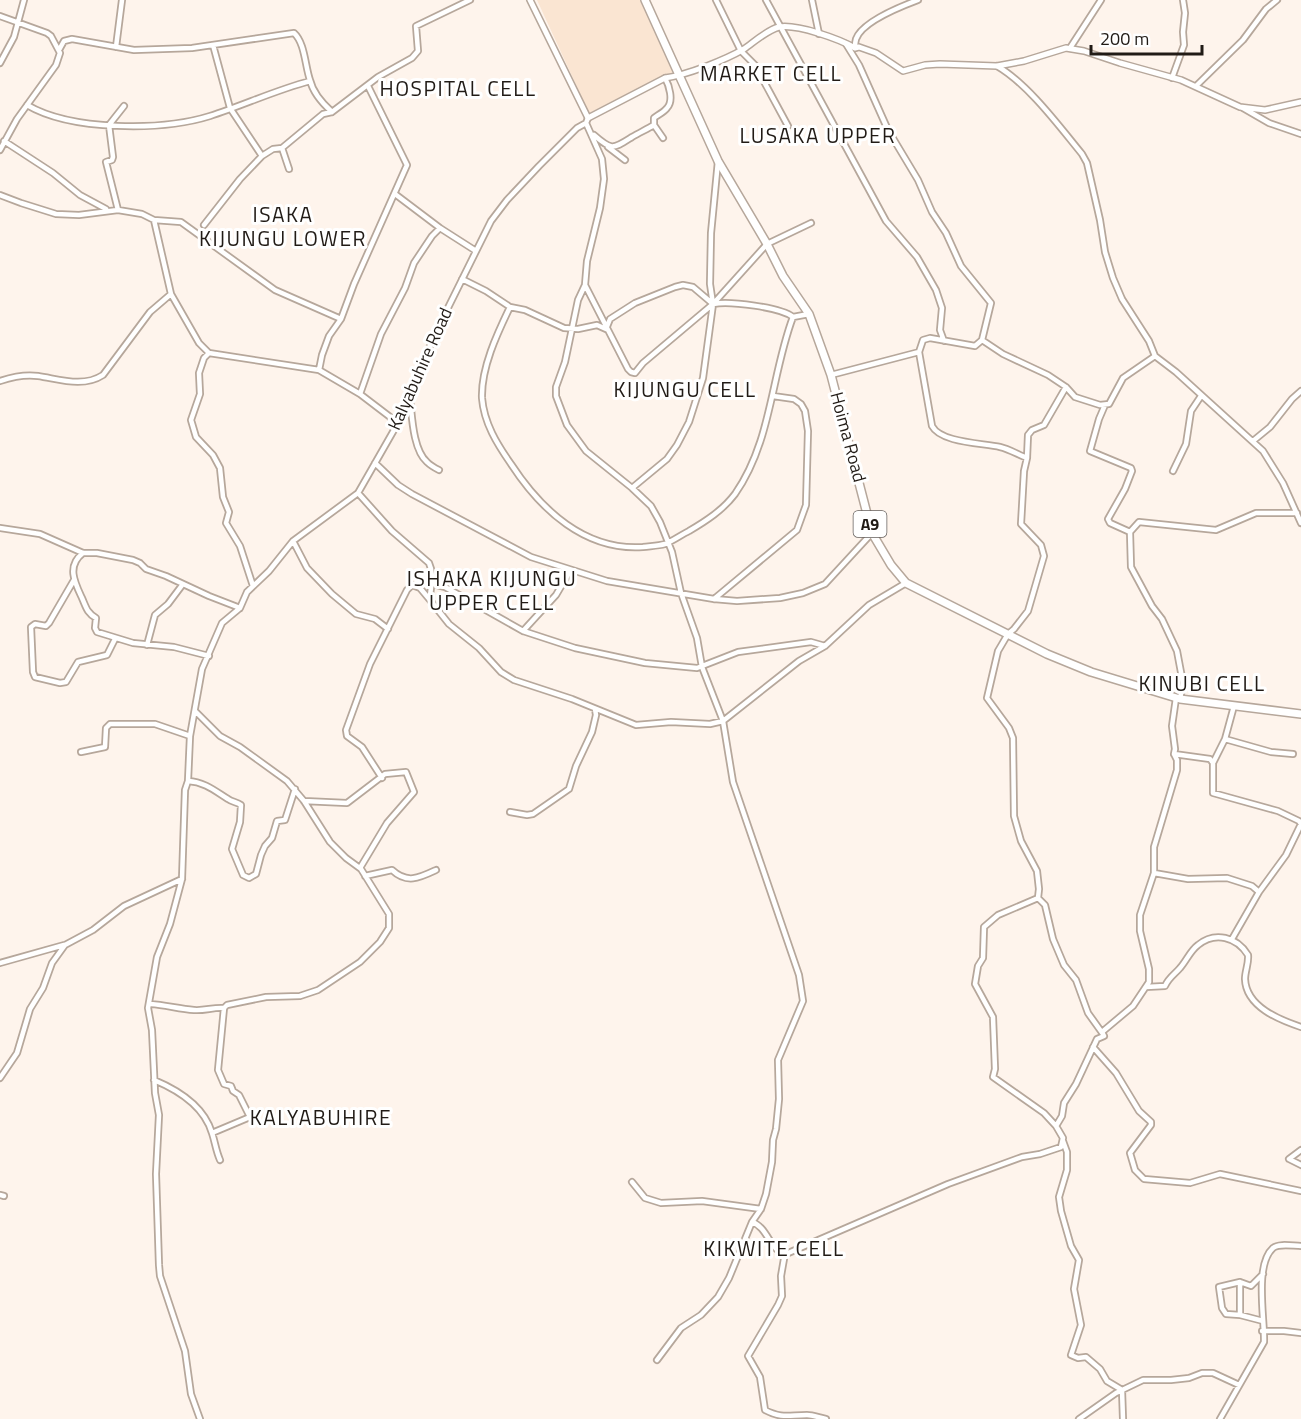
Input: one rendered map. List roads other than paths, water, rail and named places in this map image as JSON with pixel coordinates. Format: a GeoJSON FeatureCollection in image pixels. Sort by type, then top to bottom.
{"type":"FeatureCollection","features":[{"type":"Feature","properties":{"kind":"main road","name":"Hoima Road"},"geometry":{"type":"LineString","coordinates":[[645,0],[718,161],[767,244],[783,276],[809,314],[831,375],[872,533],[891,565],[906,583],[1071,665],[1141,689],[1178,698],[1301,714]]}},
{"type":"Feature","properties":{"kind":"street"},"geometry":{"type":"LineString","coordinates":[[0,63],[14,37],[24,0]]}},
{"type":"Feature","properties":{"kind":"street"},"geometry":{"type":"LineString","coordinates":[[116,48],[122,0]]}},
{"type":"Feature","properties":{"kind":"street"},"geometry":{"type":"LineString","coordinates":[[204,225],[240,179],[262,156],[273,149],[282,148],[323,114],[332,112],[378,77],[412,57],[418,51],[416,26],[470,0]]}},
{"type":"Feature","properties":{"kind":"street"},"geometry":{"type":"LineString","coordinates":[[530,0],[587,120],[602,159],[604,178],[600,208],[587,261],[585,285],[578,300],[573,329],[556,387],[556,396],[573,435],[586,451],[651,506],[660,522],[672,552],[681,593],[694,629],[702,667],[723,721],[733,782],[799,975],[802,1001],[778,1060],[779,1099],[776,1129],[772,1162],[761,1209],[752,1222],[729,1278],[718,1297],[701,1315],[681,1328],[657,1360]]}},
{"type":"Feature","properties":{"kind":"street"},"geometry":{"type":"LineString","coordinates":[[716,0],[741,51],[755,65],[788,126]]}},
{"type":"Feature","properties":{"kind":"street"},"geometry":{"type":"LineString","coordinates":[[766,0],[886,221],[917,257],[936,290],[942,308],[940,330],[944,341]]}},
{"type":"Feature","properties":{"kind":"street"},"geometry":{"type":"LineString","coordinates":[[812,0],[819,34]]}},
{"type":"Feature","properties":{"kind":"street"},"geometry":{"type":"LineString","coordinates":[[855,48],[856,38],[865,29],[887,14],[918,0]]}},
{"type":"Feature","properties":{"kind":"street"},"geometry":{"type":"LineString","coordinates":[[1070,48],[1101,0]]}},
{"type":"Feature","properties":{"kind":"street"},"geometry":{"type":"LineString","coordinates":[[1172,78],[1184,45],[1183,0]]}},
{"type":"Feature","properties":{"kind":"street"},"geometry":{"type":"LineString","coordinates":[[1196,86],[1243,40],[1266,9],[1277,0]]}},
{"type":"Feature","properties":{"kind":"street"},"geometry":{"type":"LineString","coordinates":[[0,16],[47,33],[59,50]]}},
{"type":"Feature","properties":{"kind":"street"},"geometry":{"type":"LineString","coordinates":[[587,120],[665,78],[680,76],[741,51],[780,27],[819,34],[845,42],[855,48],[859,46],[876,53],[903,71],[940,64],[997,66],[1070,48],[1196,86],[1240,106],[1269,123],[1301,134]]}},
{"type":"Feature","properties":{"kind":"street"},"geometry":{"type":"LineString","coordinates":[[0,150],[27,105],[56,65],[59,50],[64,41],[72,39],[116,48],[146,49],[213,45],[294,33],[299,41],[310,81],[322,102],[332,112]]}},
{"type":"Feature","properties":{"kind":"street"},"geometry":{"type":"LineString","coordinates":[[845,42],[859,66],[888,130],[918,180],[961,266],[991,303],[982,340],[974,346],[923,340],[918,352],[928,408],[935,432],[981,445],[1002,447],[1027,459]]}},
{"type":"Feature","properties":{"kind":"street"},"geometry":{"type":"LineString","coordinates":[[213,45],[230,108],[262,156]]}},
{"type":"Feature","properties":{"kind":"street"},"geometry":{"type":"LineString","coordinates":[[997,66],[1006,71],[1045,108],[1087,163],[1105,252],[1113,278],[1128,309],[1149,341],[1155,356],[1253,441],[1269,459],[1301,523]]}},
{"type":"Feature","properties":{"kind":"street"},"geometry":{"type":"LineString","coordinates":[[663,138],[654,125],[654,118],[669,107],[670,87],[665,78]]}},
{"type":"Feature","properties":{"kind":"street"},"geometry":{"type":"LineString","coordinates":[[27,105],[57,118],[109,125],[163,126],[212,116],[310,81]]}},
{"type":"Feature","properties":{"kind":"street"},"geometry":{"type":"LineString","coordinates":[[319,370],[330,336],[341,319],[407,162],[368,86]]}},
{"type":"Feature","properties":{"kind":"street"},"geometry":{"type":"LineString","coordinates":[[1240,106],[1265,110],[1301,102]]}},
{"type":"Feature","properties":{"kind":"street"},"geometry":{"type":"LineString","coordinates":[[118,210],[106,164],[112,158],[109,125],[124,106]]}},
{"type":"Feature","properties":{"kind":"street","name":"Kalyabuhire Road"},"geometry":{"type":"LineString","coordinates":[[200,1419],[191,1394],[185,1351],[160,1276],[156,1174],[159,1115],[148,1008],[151,1004],[150,989],[157,957],[170,924],[182,879],[185,790],[188,781],[190,736],[196,712],[200,676],[222,623],[240,608],[247,592],[269,571],[293,541],[358,493],[399,423],[435,334],[491,221],[507,200],[587,120]]}},
{"type":"Feature","properties":{"kind":"street"},"geometry":{"type":"LineString","coordinates":[[606,146],[620,146],[654,125]]}},
{"type":"Feature","properties":{"kind":"street"},"geometry":{"type":"LineString","coordinates":[[592,133],[625,160]]}},
{"type":"Feature","properties":{"kind":"street"},"geometry":{"type":"LineString","coordinates":[[4,141],[80,195],[107,210]]}},
{"type":"Feature","properties":{"kind":"street"},"geometry":{"type":"LineString","coordinates":[[282,148],[289,169]]}},
{"type":"Feature","properties":{"kind":"street"},"geometry":{"type":"LineString","coordinates":[[632,488],[667,459],[684,434],[706,362],[713,304],[710,284],[711,233],[718,161]]}},
{"type":"Feature","properties":{"kind":"street"},"geometry":{"type":"LineString","coordinates":[[395,194],[440,228],[476,251]]}},
{"type":"Feature","properties":{"kind":"street"},"geometry":{"type":"LineString","coordinates":[[0,195],[56,214],[79,215],[118,210],[142,214],[154,220],[181,222],[275,290],[341,319]]}},
{"type":"Feature","properties":{"kind":"street"},"geometry":{"type":"LineString","coordinates":[[154,220],[171,294],[199,343],[208,353],[319,370],[360,394],[399,423]]}},
{"type":"Feature","properties":{"kind":"street"},"geometry":{"type":"LineString","coordinates":[[585,285],[628,369],[634,373],[713,304],[767,244],[811,223]]}},
{"type":"Feature","properties":{"kind":"street"},"geometry":{"type":"LineString","coordinates":[[360,394],[381,334],[405,288],[414,263],[440,228]]}},
{"type":"Feature","properties":{"kind":"street"},"geometry":{"type":"LineString","coordinates":[[462,279],[510,307],[525,310],[559,326],[573,329],[597,325],[606,329]]}},
{"type":"Feature","properties":{"kind":"street"},"geometry":{"type":"LineString","coordinates":[[606,329],[610,319],[623,313],[635,303],[675,286],[693,287],[713,304]]}},
{"type":"Feature","properties":{"kind":"street"},"geometry":{"type":"LineString","coordinates":[[0,381],[23,376],[62,381],[97,379],[103,375],[150,312],[171,294]]}},
{"type":"Feature","properties":{"kind":"street"},"geometry":{"type":"LineString","coordinates":[[713,304],[724,302],[770,309],[787,312],[793,317]]}},
{"type":"Feature","properties":{"kind":"street"},"geometry":{"type":"LineString","coordinates":[[510,307],[488,363],[482,396],[491,432],[514,470],[557,518],[601,543],[627,548],[667,543],[707,520],[734,494],[750,468],[756,451],[774,396],[783,347],[793,317]]}},
{"type":"Feature","properties":{"kind":"street"},"geometry":{"type":"LineString","coordinates":[[793,317],[809,314]]}},
{"type":"Feature","properties":{"kind":"street"},"geometry":{"type":"LineString","coordinates":[[982,340],[1003,354],[1030,365],[1066,387],[1075,397],[1089,403],[1106,405]]}},
{"type":"Feature","properties":{"kind":"street"},"geometry":{"type":"LineString","coordinates":[[831,375],[918,352]]}},
{"type":"Feature","properties":{"kind":"street"},"geometry":{"type":"LineString","coordinates":[[208,353],[199,373],[200,394],[191,420],[196,437],[213,455],[220,468],[223,497],[229,512],[226,523],[240,546],[253,586]]}},
{"type":"Feature","properties":{"kind":"street"},"geometry":{"type":"LineString","coordinates":[[1130,532],[1110,523],[1108,519],[1125,489],[1131,468],[1090,452],[1094,431],[1106,405],[1109,404],[1124,378],[1155,356]]}},
{"type":"Feature","properties":{"kind":"street"},"geometry":{"type":"LineString","coordinates":[[1038,898],[1037,872],[1021,841],[1014,816],[1013,738],[1009,728],[987,698],[998,651],[1008,634],[1028,611],[1044,556],[1041,545],[1022,524],[1023,471],[1027,459],[1028,439],[1030,432],[1044,425],[1066,387]]}},
{"type":"Feature","properties":{"kind":"street"},"geometry":{"type":"LineString","coordinates":[[1253,441],[1270,427],[1301,391]]}},
{"type":"Feature","properties":{"kind":"street"},"geometry":{"type":"LineString","coordinates":[[409,396],[418,448],[427,463],[439,470]]}},
{"type":"Feature","properties":{"kind":"street"},"geometry":{"type":"LineString","coordinates":[[714,599],[797,530],[806,505],[808,431],[805,411],[794,399],[774,396]]}},
{"type":"Feature","properties":{"kind":"street"},"geometry":{"type":"LineString","coordinates":[[1173,471],[1186,444],[1191,411],[1201,396]]}},
{"type":"Feature","properties":{"kind":"street"},"geometry":{"type":"LineString","coordinates":[[375,463],[412,494],[531,557],[607,581],[714,599],[737,601],[780,598],[825,584],[872,533]]}},
{"type":"Feature","properties":{"kind":"street"},"geometry":{"type":"LineString","coordinates":[[358,493],[392,531],[429,563],[433,584],[430,600]]}},
{"type":"Feature","properties":{"kind":"street"},"geometry":{"type":"LineString","coordinates":[[1104,1036],[1102,1032],[1133,1006],[1149,981],[1149,969],[1139,922],[1141,909],[1154,873],[1154,847],[1177,770],[1172,726],[1184,683],[1177,651],[1162,619],[1152,606],[1131,567],[1130,532],[1139,522],[1216,530],[1256,513],[1297,513]]}},
{"type":"Feature","properties":{"kind":"street"},"geometry":{"type":"LineString","coordinates":[[0,528],[40,534],[82,553],[125,557],[140,563],[146,569],[240,608]]}},
{"type":"Feature","properties":{"kind":"street"},"geometry":{"type":"LineString","coordinates":[[293,541],[306,568],[327,590],[356,614],[375,619],[388,629]]}},
{"type":"Feature","properties":{"kind":"street"},"geometry":{"type":"LineString","coordinates":[[82,553],[76,558],[74,580],[88,613],[96,618],[96,631],[115,639],[174,647],[209,656]]}},
{"type":"Feature","properties":{"kind":"street"},"geometry":{"type":"LineString","coordinates":[[523,631],[556,595],[570,571]]}},
{"type":"Feature","properties":{"kind":"street"},"geometry":{"type":"LineString","coordinates":[[74,580],[49,623],[46,626],[35,624],[31,627],[34,675],[41,680],[66,682],[78,662],[107,655],[115,639]]}},
{"type":"Feature","properties":{"kind":"street"},"geometry":{"type":"LineString","coordinates":[[382,778],[362,747],[345,734],[363,680],[409,587],[420,588],[444,618],[509,678],[596,712],[640,725],[671,722],[714,724],[723,721],[799,661],[825,646],[857,614],[906,583]]}},
{"type":"Feature","properties":{"kind":"street"},"geometry":{"type":"LineString","coordinates":[[147,645],[155,615],[168,604],[183,584]]}},
{"type":"Feature","properties":{"kind":"street"},"geometry":{"type":"LineString","coordinates":[[433,584],[445,587],[523,631],[608,657],[676,667],[702,667],[738,652],[811,642],[825,646]]}},
{"type":"Feature","properties":{"kind":"street"},"geometry":{"type":"LineString","coordinates":[[1232,939],[1259,892],[1286,855],[1300,827],[1300,822],[1278,811],[1213,793],[1213,763],[1225,739],[1234,706]]}},
{"type":"Feature","properties":{"kind":"street"},"geometry":{"type":"LineString","coordinates":[[151,1004],[192,1010],[224,1008],[227,1005],[266,997],[309,994],[360,962],[386,934],[390,921],[387,907],[360,868],[330,842],[295,789],[271,768],[214,731],[196,712]]}},
{"type":"Feature","properties":{"kind":"street"},"geometry":{"type":"LineString","coordinates":[[510,812],[532,814],[569,789],[576,766],[592,732],[596,712]]}},
{"type":"Feature","properties":{"kind":"street"},"geometry":{"type":"LineString","coordinates":[[81,752],[105,747],[106,728],[110,724],[155,724],[190,736]]}},
{"type":"Feature","properties":{"kind":"street"},"geometry":{"type":"LineString","coordinates":[[1225,739],[1271,752],[1293,754]]}},
{"type":"Feature","properties":{"kind":"street"},"geometry":{"type":"LineString","coordinates":[[1174,754],[1210,759],[1213,763]]}},
{"type":"Feature","properties":{"kind":"street"},"geometry":{"type":"LineString","coordinates":[[304,801],[347,803],[385,774],[405,771],[414,792],[389,820],[360,868]]}},
{"type":"Feature","properties":{"kind":"street"},"geometry":{"type":"LineString","coordinates":[[188,781],[209,786],[229,800],[241,805],[240,825],[231,846],[242,873],[249,878],[256,874],[265,846],[272,838],[275,824],[285,820],[295,789]]}},
{"type":"Feature","properties":{"kind":"street"},"geometry":{"type":"LineString","coordinates":[[364,876],[374,872],[392,870],[407,879],[415,880],[436,870]]}},
{"type":"Feature","properties":{"kind":"street"},"geometry":{"type":"LineString","coordinates":[[1154,873],[1196,880],[1214,877],[1227,878],[1252,886],[1259,892]]}},
{"type":"Feature","properties":{"kind":"street"},"geometry":{"type":"LineString","coordinates":[[0,963],[65,945],[93,930],[124,906],[182,879]]}},
{"type":"Feature","properties":{"kind":"street"},"geometry":{"type":"LineString","coordinates":[[1038,898],[1045,905],[1053,939],[1064,965],[1076,980],[1092,1021],[1104,1036]]}},
{"type":"Feature","properties":{"kind":"street"},"geometry":{"type":"LineString","coordinates":[[1038,898],[998,915],[984,927],[983,958],[978,966],[975,984],[993,1017],[995,1069],[993,1077],[1044,1113],[1062,1133],[1067,1152],[1067,1170],[1059,1197],[1071,1246],[1079,1260],[1074,1289],[1081,1325],[1071,1355],[1078,1358],[1086,1357],[1100,1369],[1107,1381],[1122,1390]]}},
{"type":"Feature","properties":{"kind":"street"},"geometry":{"type":"LineString","coordinates":[[1146,987],[1166,986],[1189,953],[1201,943],[1214,939],[1232,939],[1239,943],[1248,955],[1245,982],[1251,997],[1272,1015],[1301,1027]]}},
{"type":"Feature","properties":{"kind":"street"},"geometry":{"type":"LineString","coordinates":[[0,1078],[17,1053],[27,1014],[43,988],[52,963],[65,945]]}},
{"type":"Feature","properties":{"kind":"street"},"geometry":{"type":"LineString","coordinates":[[212,1133],[250,1117],[239,1095],[233,1091],[231,1086],[224,1084],[218,1070],[224,1008]]}},
{"type":"Feature","properties":{"kind":"street"},"geometry":{"type":"LineString","coordinates":[[1056,1126],[1062,1116],[1064,1103],[1076,1084],[1096,1039],[1104,1036]]}},
{"type":"Feature","properties":{"kind":"street"},"geometry":{"type":"LineString","coordinates":[[1093,1047],[1116,1073],[1139,1112],[1148,1117],[1151,1122],[1130,1153],[1135,1170],[1144,1179],[1190,1183],[1220,1174],[1301,1191]]}},
{"type":"Feature","properties":{"kind":"street"},"geometry":{"type":"LineString","coordinates":[[154,1080],[186,1098],[200,1112],[212,1133],[220,1160]]}},
{"type":"Feature","properties":{"kind":"street"},"geometry":{"type":"LineString","coordinates":[[752,1222],[760,1226],[780,1253],[785,1253],[948,1184],[1022,1157],[1060,1147],[1063,1141]]}},
{"type":"Feature","properties":{"kind":"street"},"geometry":{"type":"LineString","coordinates":[[1301,1150],[1289,1159],[1301,1165]]}},
{"type":"Feature","properties":{"kind":"street"},"geometry":{"type":"LineString","coordinates":[[632,1182],[645,1198],[662,1203],[679,1204],[702,1201],[761,1209]]}},
{"type":"Feature","properties":{"kind":"street"},"geometry":{"type":"LineString","coordinates":[[1220,1419],[1263,1346],[1263,1274],[1267,1258],[1273,1248],[1285,1245],[1301,1246]]}},
{"type":"Feature","properties":{"kind":"street"},"geometry":{"type":"LineString","coordinates":[[785,1253],[781,1276],[782,1296],[748,1356],[760,1377],[765,1410],[776,1416],[808,1415],[826,1419]]}},
{"type":"Feature","properties":{"kind":"street"},"geometry":{"type":"LineString","coordinates":[[1263,1274],[1251,1286],[1240,1282],[1219,1287],[1222,1308],[1226,1314],[1263,1321]]}},
{"type":"Feature","properties":{"kind":"street"},"geometry":{"type":"LineString","coordinates":[[1240,1282],[1240,1315]]}},
{"type":"Feature","properties":{"kind":"street"},"geometry":{"type":"LineString","coordinates":[[1262,1331],[1301,1333]]}},
{"type":"Feature","properties":{"kind":"street"},"geometry":{"type":"LineString","coordinates":[[1079,1419],[1098,1404],[1143,1380],[1189,1378],[1202,1373],[1222,1376],[1239,1385]]}},
{"type":"Feature","properties":{"kind":"street"},"geometry":{"type":"LineString","coordinates":[[1122,1390],[1122,1419]]}},
{"type":"Feature","properties":{"kind":"district","name":"MARKET CELL"},"geometry":{"type":"Point","coordinates":[771,74]}},
{"type":"Feature","properties":{"kind":"district","name":"HOSPITAL CELL"},"geometry":{"type":"Point","coordinates":[458,89]}},
{"type":"Feature","properties":{"kind":"district","name":"LUSAKA UPPER"},"geometry":{"type":"Point","coordinates":[818,136]}},
{"type":"Feature","properties":{"kind":"district","name":"ISAKA KIJUNGU LOWER"},"geometry":{"type":"Point","coordinates":[283,227]}},
{"type":"Feature","properties":{"kind":"district","name":"KIJUNGU CELL"},"geometry":{"type":"Point","coordinates":[685,390]}},
{"type":"Feature","properties":{"kind":"district","name":"ISHAKA KIJUNGU UPPER CELL"},"geometry":{"type":"Point","coordinates":[492,591]}},
{"type":"Feature","properties":{"kind":"district","name":"KINUBI CELL"},"geometry":{"type":"Point","coordinates":[1202,684]}},
{"type":"Feature","properties":{"kind":"district","name":"KALYABUHIRE"},"geometry":{"type":"Point","coordinates":[321,1118]}},
{"type":"Feature","properties":{"kind":"district","name":"KIKWITE CELL"},"geometry":{"type":"Point","coordinates":[774,1249]}}]}
